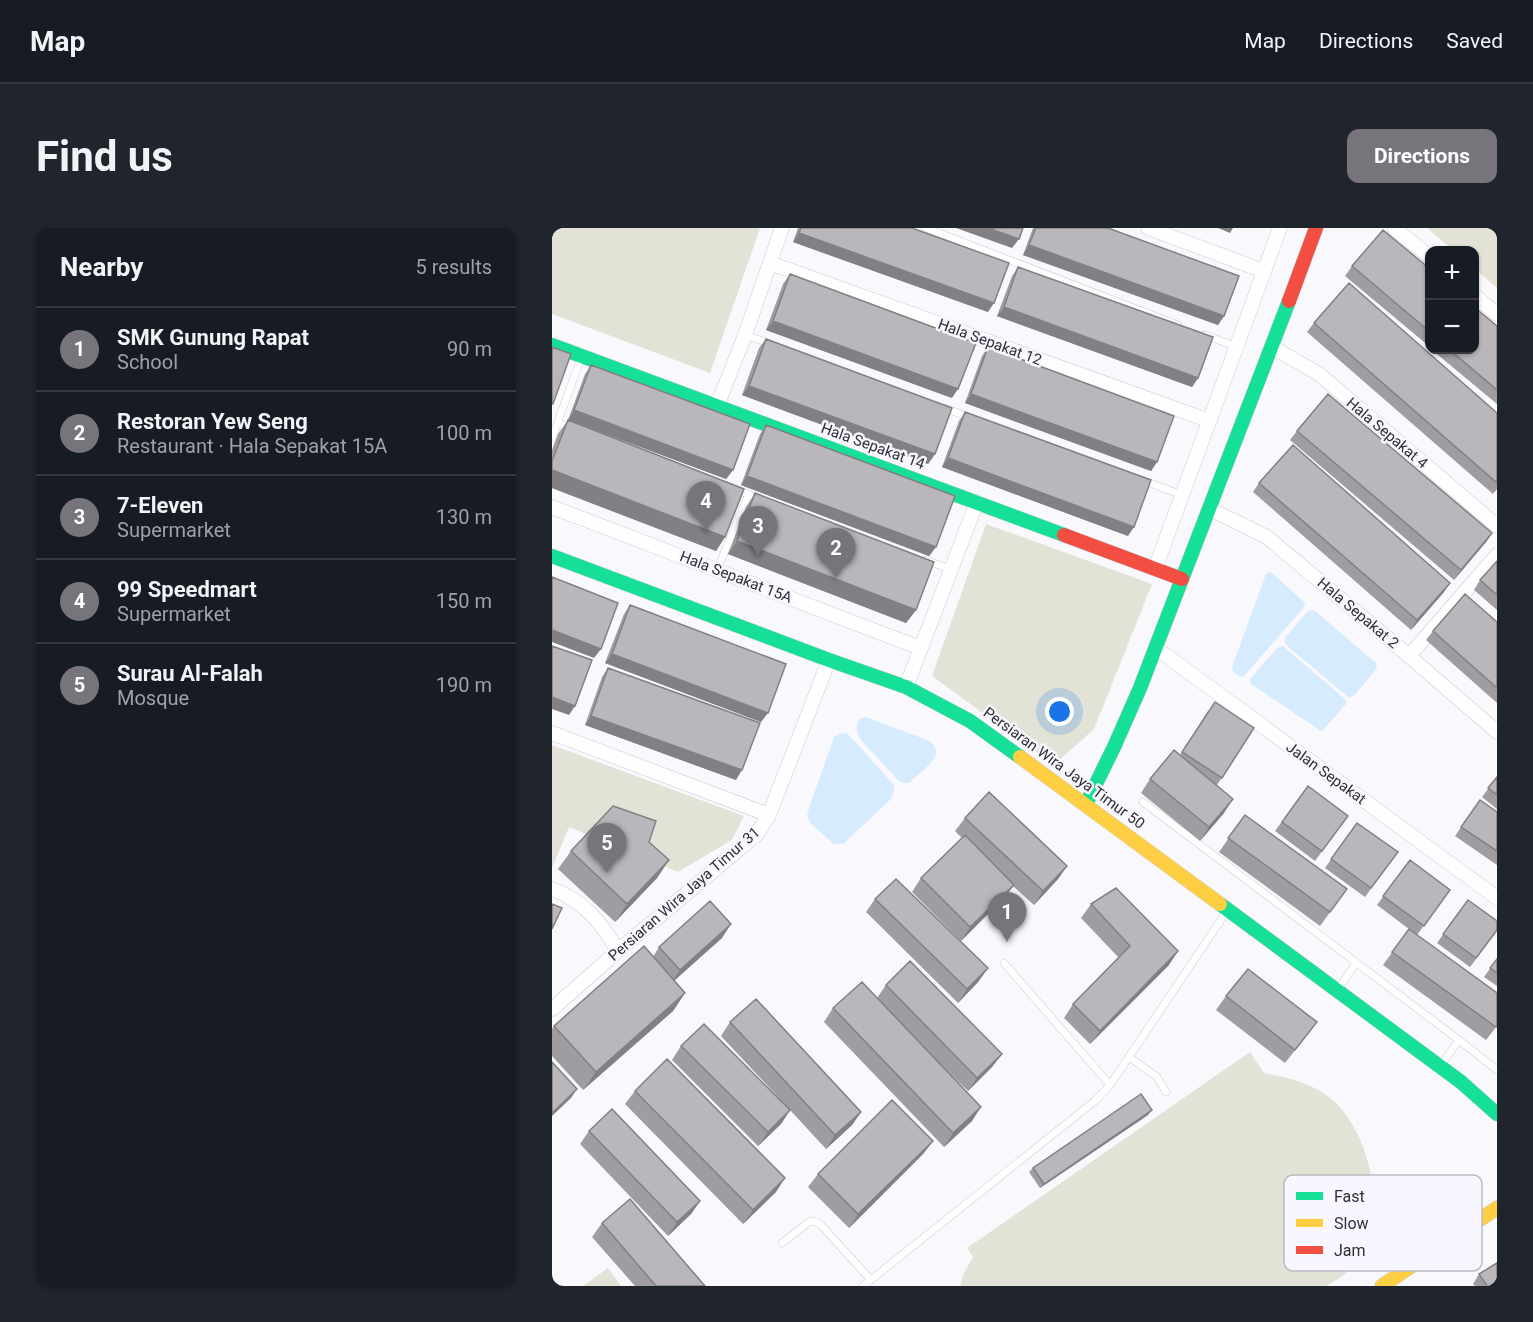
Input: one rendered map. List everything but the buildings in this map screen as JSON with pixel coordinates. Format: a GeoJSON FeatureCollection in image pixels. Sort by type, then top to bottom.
{"type":"FeatureCollection","features":[{"type":"Feature","properties":{"kind":"street"},"geometry":{"type":"LineString","coordinates":[[717,406],[745,335],[782,228]]}},
{"type":"Feature","properties":{"kind":"street"},"geometry":{"type":"LineString","coordinates":[[1148,228],[1264,271]]}},
{"type":"Feature","properties":{"kind":"street"},"geometry":{"type":"LineString","coordinates":[[1155,569],[1280,228]]}},
{"type":"Feature","properties":{"kind":"street"},"geometry":{"type":"LineString","coordinates":[[1086,804],[1156,648],[1316,228]]}},
{"type":"Feature","properties":{"kind":"street"},"geometry":{"type":"LineString","coordinates":[[1394,228],[1425,253]]}},
{"type":"Feature","properties":{"kind":"street","name":"Hala Sepakat 12"},"geometry":{"type":"LineString","coordinates":[[770,263],[1210,421]]}},
{"type":"Feature","properties":{"kind":"street"},"geometry":{"type":"LineString","coordinates":[[1479,299],[1497,314]]}},
{"type":"Feature","properties":{"kind":"street","name":"Hala Sepakat 14"},"geometry":{"type":"LineString","coordinates":[[552,345],[1182,579]]}},
{"type":"Feature","properties":{"kind":"street","name":"Hala Sepakat 4"},"geometry":{"type":"LineString","coordinates":[[1272,347],[1319,375],[1497,526]]}},
{"type":"Feature","properties":{"kind":"street"},"geometry":{"type":"LineString","coordinates":[[906,687],[977,502]]}},
{"type":"Feature","properties":{"kind":"street","name":"Hala Sepakat 15A"},"geometry":{"type":"LineString","coordinates":[[552,507],[920,648]]}},
{"type":"Feature","properties":{"kind":"street","name":"Hala Sepakat 2"},"geometry":{"type":"LineString","coordinates":[[1210,509],[1267,537],[1497,732]]}},
{"type":"Feature","properties":{"kind":"street"},"geometry":{"type":"LineString","coordinates":[[1409,656],[1497,555]]}},
{"type":"Feature","properties":{"kind":"street","name":"Persiaran Wira Jaya Timur 50"},"geometry":{"type":"LineString","coordinates":[[552,556],[906,687],[970,721],[1440,1066],[1497,1114]]}},
{"type":"Feature","properties":{"kind":"street","name":"Jalan Sepakat"},"geometry":{"type":"LineString","coordinates":[[1156,648],[1497,898]]}},
{"type":"Feature","properties":{"kind":"street","name":"Persiaran Wira Jaya Timur 31"},"geometry":{"type":"LineString","coordinates":[[552,1009],[757,834],[769,814],[829,660]]}},
{"type":"Feature","properties":{"kind":"street"},"geometry":{"type":"LineString","coordinates":[[552,733],[769,814]]}},
{"type":"Feature","properties":{"kind":"street"},"geometry":{"type":"LineString","coordinates":[[552,888],[579,903],[593,915],[605,928],[618,951]]}},
{"type":"Feature","properties":{"kind":"street"},"geometry":{"type":"LineString","coordinates":[[1482,1218],[1497,1208]]}},
{"type":"Feature","properties":{"kind":"street"},"geometry":{"type":"LineString","coordinates":[[1382,1286],[1404,1271]]}},
{"type":"Feature","properties":{"kind":"lane"},"geometry":{"type":"LineString","coordinates":[[926,228],[1181,326]]}},
{"type":"Feature","properties":{"kind":"lane"},"geometry":{"type":"LineString","coordinates":[[1192,330],[1237,347]]}},
{"type":"Feature","properties":{"kind":"lane"},"geometry":{"type":"LineString","coordinates":[[745,335],[778,347]]}},
{"type":"Feature","properties":{"kind":"lane"},"geometry":{"type":"LineString","coordinates":[[580,432],[554,430],[582,356]]}},
{"type":"Feature","properties":{"kind":"lane"},"geometry":{"type":"LineString","coordinates":[[935,405],[980,421]]}},
{"type":"Feature","properties":{"kind":"lane"},"geometry":{"type":"LineString","coordinates":[[1137,478],[1182,495]]}},
{"type":"Feature","properties":{"kind":"lane"},"geometry":{"type":"LineString","coordinates":[[726,486],[770,502]]}},
{"type":"Feature","properties":{"kind":"lane"},"geometry":{"type":"LineString","coordinates":[[717,570],[749,494]]}},
{"type":"Feature","properties":{"kind":"lane"},"geometry":{"type":"LineString","coordinates":[[920,558],[952,570]]}},
{"type":"Feature","properties":{"kind":"lane"},"geometry":{"type":"LineString","coordinates":[[1143,802],[1497,1070]]}},
{"type":"Feature","properties":{"kind":"lane"},"geometry":{"type":"LineString","coordinates":[[863,1286],[1096,1100],[1110,1085],[1228,909]]}},
{"type":"Feature","properties":{"kind":"lane"},"geometry":{"type":"LineString","coordinates":[[1004,963],[1110,1085]]}},
{"type":"Feature","properties":{"kind":"lane"},"geometry":{"type":"LineString","coordinates":[[1338,990],[1356,963]]}},
{"type":"Feature","properties":{"kind":"lane"},"geometry":{"type":"LineString","coordinates":[[1440,1066],[1459,1040]]}},
{"type":"Feature","properties":{"kind":"lane"},"geometry":{"type":"LineString","coordinates":[[1129,1057],[1157,1077],[1166,1092]]}},
{"type":"Feature","properties":{"kind":"lane"},"geometry":{"type":"LineString","coordinates":[[782,1243],[809,1222],[814,1221],[820,1224],[871,1280]]}},
{"type":"Feature","properties":{"kind":"shaded area"},"geometry":{"type":"Polygon","coordinates":[[[552,228],[760,228],[710,373],[552,314],[552,228]]]}},
{"type":"Feature","properties":{"kind":"shaded area"},"geometry":{"type":"Polygon","coordinates":[[[1427,228],[1497,228],[1497,288],[1479,272],[1479,246],[1448,246],[1427,228]]]}},
{"type":"Feature","properties":{"kind":"shaded area"},"geometry":{"type":"Polygon","coordinates":[[[986,524],[1152,584],[1094,729],[1054,765],[932,676],[986,524]]]}},
{"type":"Feature","properties":{"kind":"shaded area"},"geometry":{"type":"Polygon","coordinates":[[[552,745],[744,816],[732,840],[678,872],[569,827],[552,868],[552,745]]]}},
{"type":"Feature","properties":{"kind":"shaded area"},"geometry":{"type":"Polygon","coordinates":[[[1250,1052],[1264,1073],[1302,1083],[1320,1091],[1336,1103],[1345,1113],[1359,1138],[1371,1175],[1284,1175],[1284,1271],[1348,1271],[1327,1286],[960,1286],[973,1257],[967,1248],[1250,1052]]]}},
{"type":"Feature","properties":{"kind":"shaded area"},"geometry":{"type":"Polygon","coordinates":[[[608,1268],[621,1286],[583,1286],[608,1268]]]}},
{"type":"Feature","properties":{"kind":"water"},"geometry":{"type":"Polygon","coordinates":[[[1271,572],[1305,603],[1304,607],[1245,675],[1240,677],[1232,667],[1266,574],[1271,572]]]}},
{"type":"Feature","properties":{"kind":"water"},"geometry":{"type":"Polygon","coordinates":[[[1314,610],[1376,663],[1377,668],[1354,696],[1348,697],[1285,644],[1285,638],[1308,611],[1314,610]]]}},
{"type":"Feature","properties":{"kind":"water"},"geometry":{"type":"Polygon","coordinates":[[[1283,646],[1345,699],[1346,704],[1321,731],[1251,684],[1250,679],[1278,647],[1283,646]]]}},
{"type":"Feature","properties":{"kind":"water"},"geometry":{"type":"Polygon","coordinates":[[[866,717],[930,741],[936,750],[935,757],[909,783],[903,783],[861,740],[857,725],[859,719],[866,717]]]}},
{"type":"Feature","properties":{"kind":"water"},"geometry":{"type":"Polygon","coordinates":[[[841,733],[848,734],[894,785],[894,791],[890,800],[843,844],[834,844],[811,824],[807,816],[834,737],[841,733]]]}},
{"type":"Feature","properties":{"kind":"traffic: fast"},"geometry":{"type":"LineString","coordinates":[[1086,804],[1140,688],[1289,301]]}},
{"type":"Feature","properties":{"kind":"traffic: fast"},"geometry":{"type":"LineString","coordinates":[[552,345],[1064,535]]}},
{"type":"Feature","properties":{"kind":"traffic: fast"},"geometry":{"type":"LineString","coordinates":[[552,556],[906,687],[970,721],[1020,757]]}},
{"type":"Feature","properties":{"kind":"traffic: fast"},"geometry":{"type":"LineString","coordinates":[[1220,904],[1461,1082],[1497,1114]]}},
{"type":"Feature","properties":{"kind":"traffic: slow"},"geometry":{"type":"LineString","coordinates":[[1020,757],[1220,904]]}},
{"type":"Feature","properties":{"kind":"traffic: slow"},"geometry":{"type":"LineString","coordinates":[[1482,1218],[1497,1208]]}},
{"type":"Feature","properties":{"kind":"traffic: slow"},"geometry":{"type":"LineString","coordinates":[[1382,1286],[1404,1271]]}},
{"type":"Feature","properties":{"kind":"traffic: jam"},"geometry":{"type":"LineString","coordinates":[[1289,301],[1316,228]]}},
{"type":"Feature","properties":{"kind":"traffic: jam"},"geometry":{"type":"LineString","coordinates":[[1064,535],[1182,579]]}},
{"type":"Feature","properties":{"kind":"place","name":"99 Speedmart"},"geometry":{"type":"Point","coordinates":[706,531]}},
{"type":"Feature","properties":{"kind":"place","name":"7-Eleven"},"geometry":{"type":"Point","coordinates":[758,556]}},
{"type":"Feature","properties":{"kind":"place","name":"Restoran Yew Seng"},"geometry":{"type":"Point","coordinates":[836,578]}},
{"type":"Feature","properties":{"kind":"place","name":"Surau Al-Falah"},"geometry":{"type":"Point","coordinates":[607,873]}},
{"type":"Feature","properties":{"kind":"place","name":"SMK Gunung Rapat"},"geometry":{"type":"Point","coordinates":[1007,942]}}]}
